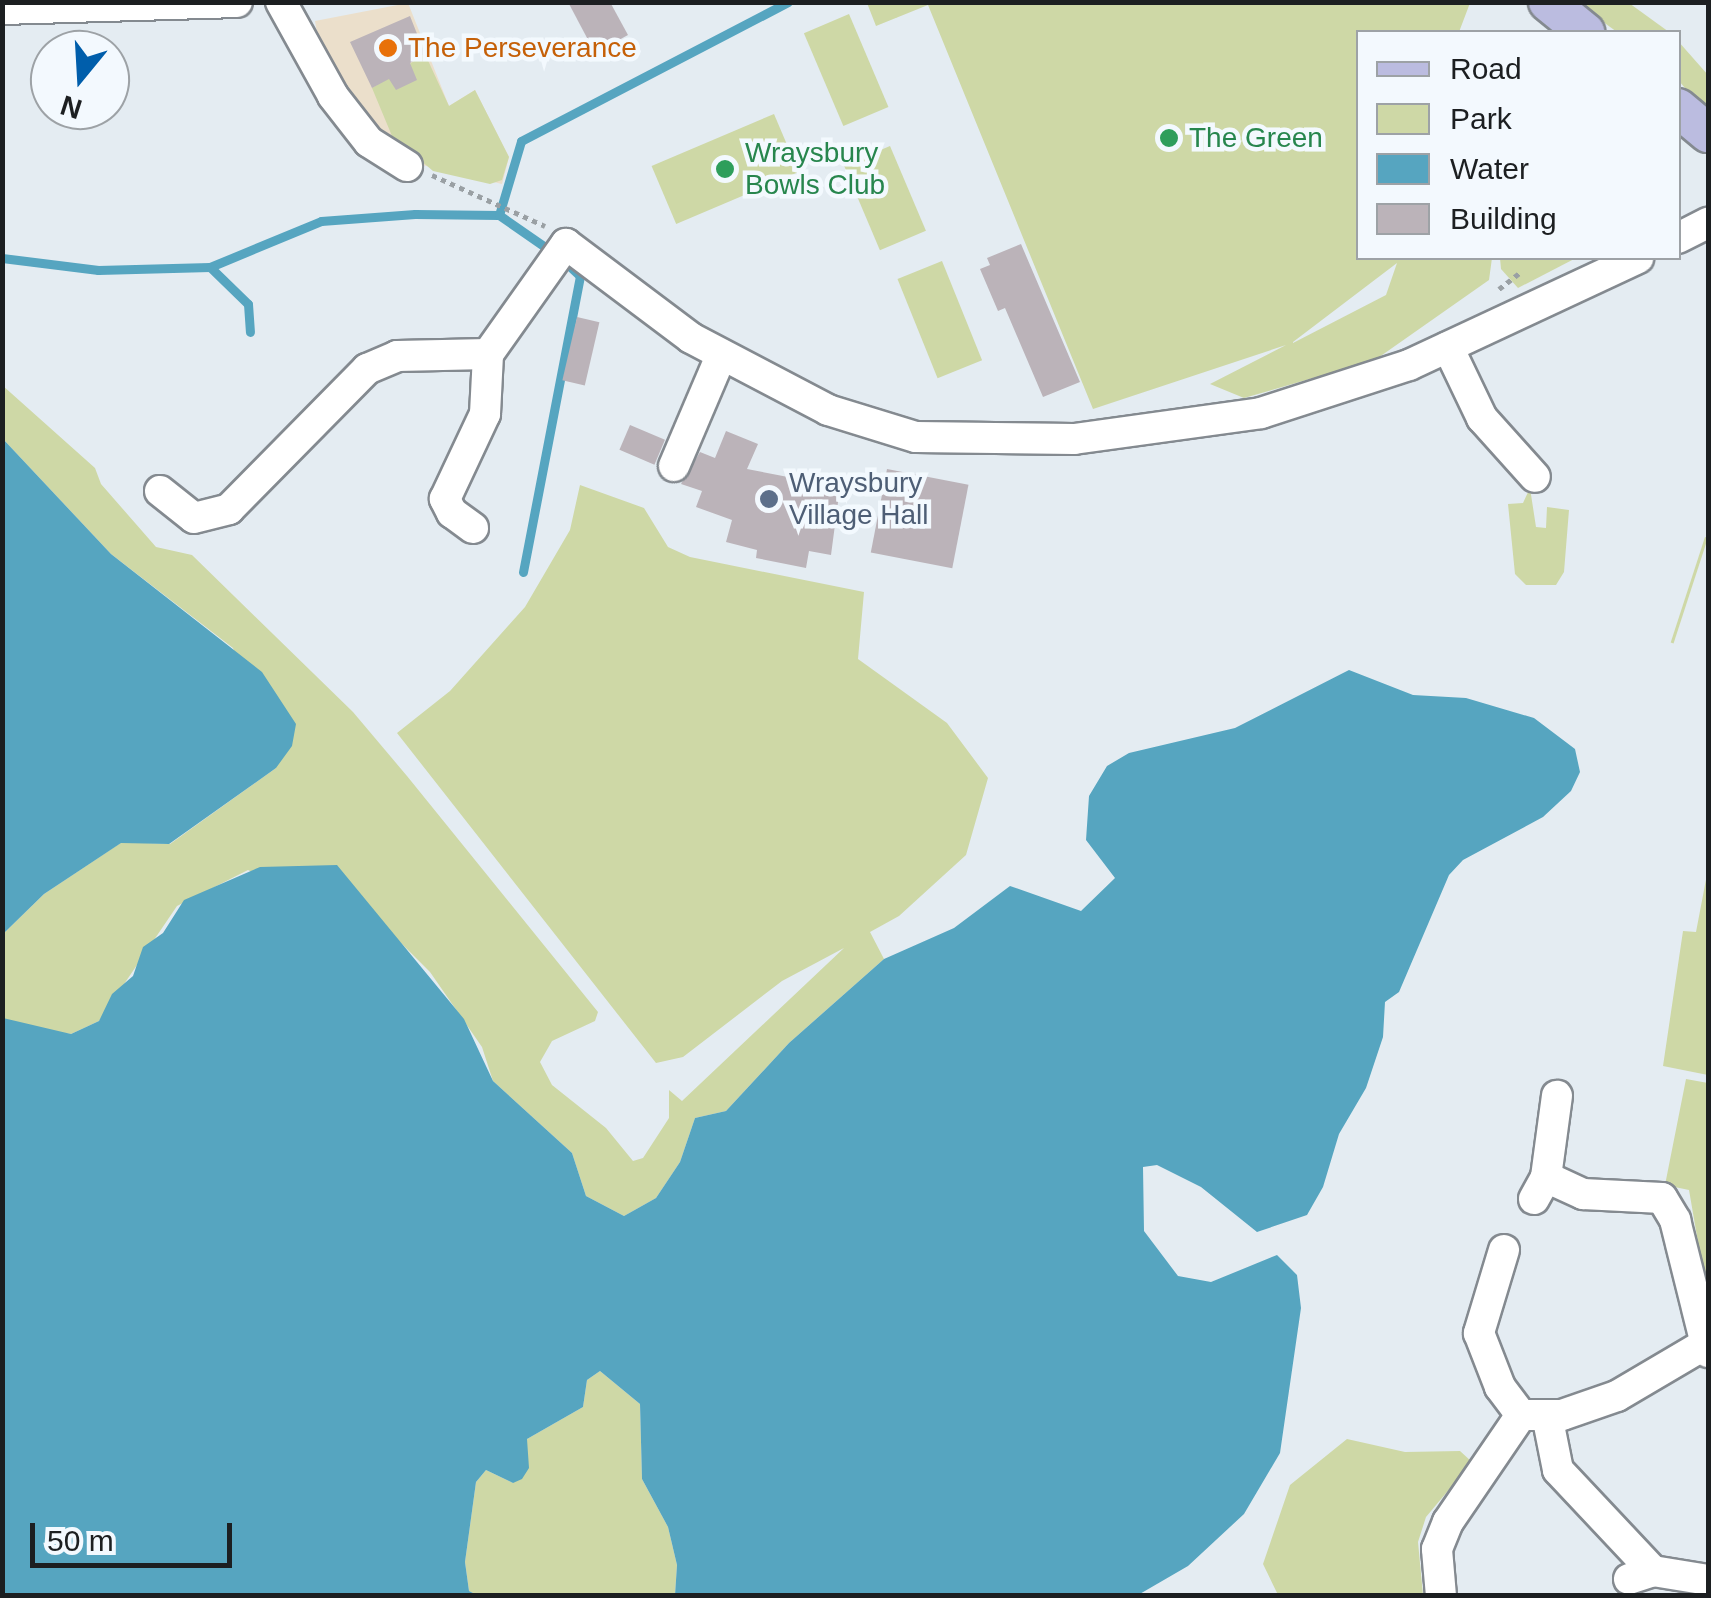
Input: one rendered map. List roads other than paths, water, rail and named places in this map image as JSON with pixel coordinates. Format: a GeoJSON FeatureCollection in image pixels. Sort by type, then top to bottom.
{"type":"FeatureCollection","features":[{"type":"Feature","properties":{"kind":"main road"},"geometry":{"type":"LineString","coordinates":[[1548,2],[1583,30]]}},
{"type":"Feature","properties":{"kind":"main road"},"geometry":{"type":"LineString","coordinates":[[1681,110],[1708,133]]}},
{"type":"Feature","properties":{"kind":"street"},"geometry":{"type":"LineString","coordinates":[[2,9],[237,2]]}},
{"type":"Feature","properties":{"kind":"street"},"geometry":{"type":"LineString","coordinates":[[281,2],[333,96],[369,142],[407,166]]}},
{"type":"Feature","properties":{"kind":"street"},"geometry":{"type":"LineString","coordinates":[[1681,236],[1708,223]]}},
{"type":"Feature","properties":{"kind":"street"},"geometry":{"type":"LineString","coordinates":[[473,528],[452,513],[445,498],[485,414],[488,354],[566,244],[721,356],[828,410],[916,437],[1074,439],[1261,413],[1448,347],[1634,260]]}},
{"type":"Feature","properties":{"kind":"street"},"geometry":{"type":"LineString","coordinates":[[1448,347],[1482,418],[1535,476]]}},
{"type":"Feature","properties":{"kind":"street"},"geometry":{"type":"LineString","coordinates":[[160,491],[194,518],[229,509],[367,369],[397,356],[488,354]]}},
{"type":"Feature","properties":{"kind":"street"},"geometry":{"type":"LineString","coordinates":[[674,466],[721,356]]}},
{"type":"Feature","properties":{"kind":"street"},"geometry":{"type":"LineString","coordinates":[[1441,1596],[1437,1550],[1448,1522],[1534,1415],[1617,1396],[1705,1349],[1675,1220],[1662,1198],[1540,1188],[1557,1096]]}},
{"type":"Feature","properties":{"kind":"street"},"geometry":{"type":"LineString","coordinates":[[1504,1250],[1479,1334],[1500,1388],[1534,1415],[1558,1470],[1641,1575],[1708,1580]]}},
{"type":"Feature","properties":{"kind":"water"},"geometry":{"type":"Polygon","coordinates":[[[3,439],[111,554],[262,672],[296,724],[292,746],[276,768],[169,844],[121,843],[44,894],[3,934],[3,439]]]}},
{"type":"Feature","properties":{"kind":"water"},"geometry":{"type":"Polygon","coordinates":[[[1349,670],[1413,695],[1466,698],[1534,718],[1575,749],[1580,772],[1571,791],[1543,817],[1463,860],[1449,875],[1399,992],[1385,1002],[1383,1037],[1366,1088],[1339,1134],[1323,1187],[1307,1215],[1257,1232],[1201,1187],[1157,1165],[1143,1167],[1144,1231],[1178,1276],[1211,1282],[1277,1255],[1297,1275],[1301,1308],[1280,1453],[1244,1514],[1188,1566],[1138,1595],[675,1595],[677,1565],[668,1527],[642,1479],[640,1404],[600,1371],[587,1380],[583,1407],[527,1439],[529,1468],[522,1479],[513,1483],[486,1470],[476,1482],[465,1562],[469,1591],[477,1595],[3,1595],[3,1018],[71,1034],[99,1021],[112,994],[133,976],[143,947],[163,933],[184,900],[260,867],[337,865],[464,1019],[493,1081],[572,1153],[586,1196],[624,1216],[656,1198],[680,1162],[695,1118],[726,1111],[789,1043],[884,959],[954,928],[1010,886],[1081,911],[1115,878],[1086,840],[1089,796],[1107,766],[1129,753],[1235,728],[1349,670]]]}},
{"type":"Feature","properties":{"kind":"waterway"},"geometry":{"type":"LineString","coordinates":[[499,215],[521,141],[788,2]]}},
{"type":"Feature","properties":{"kind":"waterway"},"geometry":{"type":"LineString","coordinates":[[2,258],[98,270],[210,267],[321,221],[415,214],[499,215],[548,249]]}},
{"type":"Feature","properties":{"kind":"waterway"},"geometry":{"type":"LineString","coordinates":[[523,572],[580,276],[566,263]]}},
{"type":"Feature","properties":{"kind":"waterway"},"geometry":{"type":"LineString","coordinates":[[210,267],[248,304],[250,332]]}},
{"type":"Feature","properties":{"kind":"place","name":"The Perseverance"},"geometry":{"type":"Point","coordinates":[388,48]}},
{"type":"Feature","properties":{"kind":"place","name":"The Green"},"geometry":{"type":"Point","coordinates":[1169,138]}},
{"type":"Feature","properties":{"kind":"place","name":"Wraysbury Bowls Club"},"geometry":{"type":"Point","coordinates":[725,169]}},
{"type":"Feature","properties":{"kind":"place","name":"Wraysbury Village Hall"},"geometry":{"type":"Point","coordinates":[769,499]}}]}
